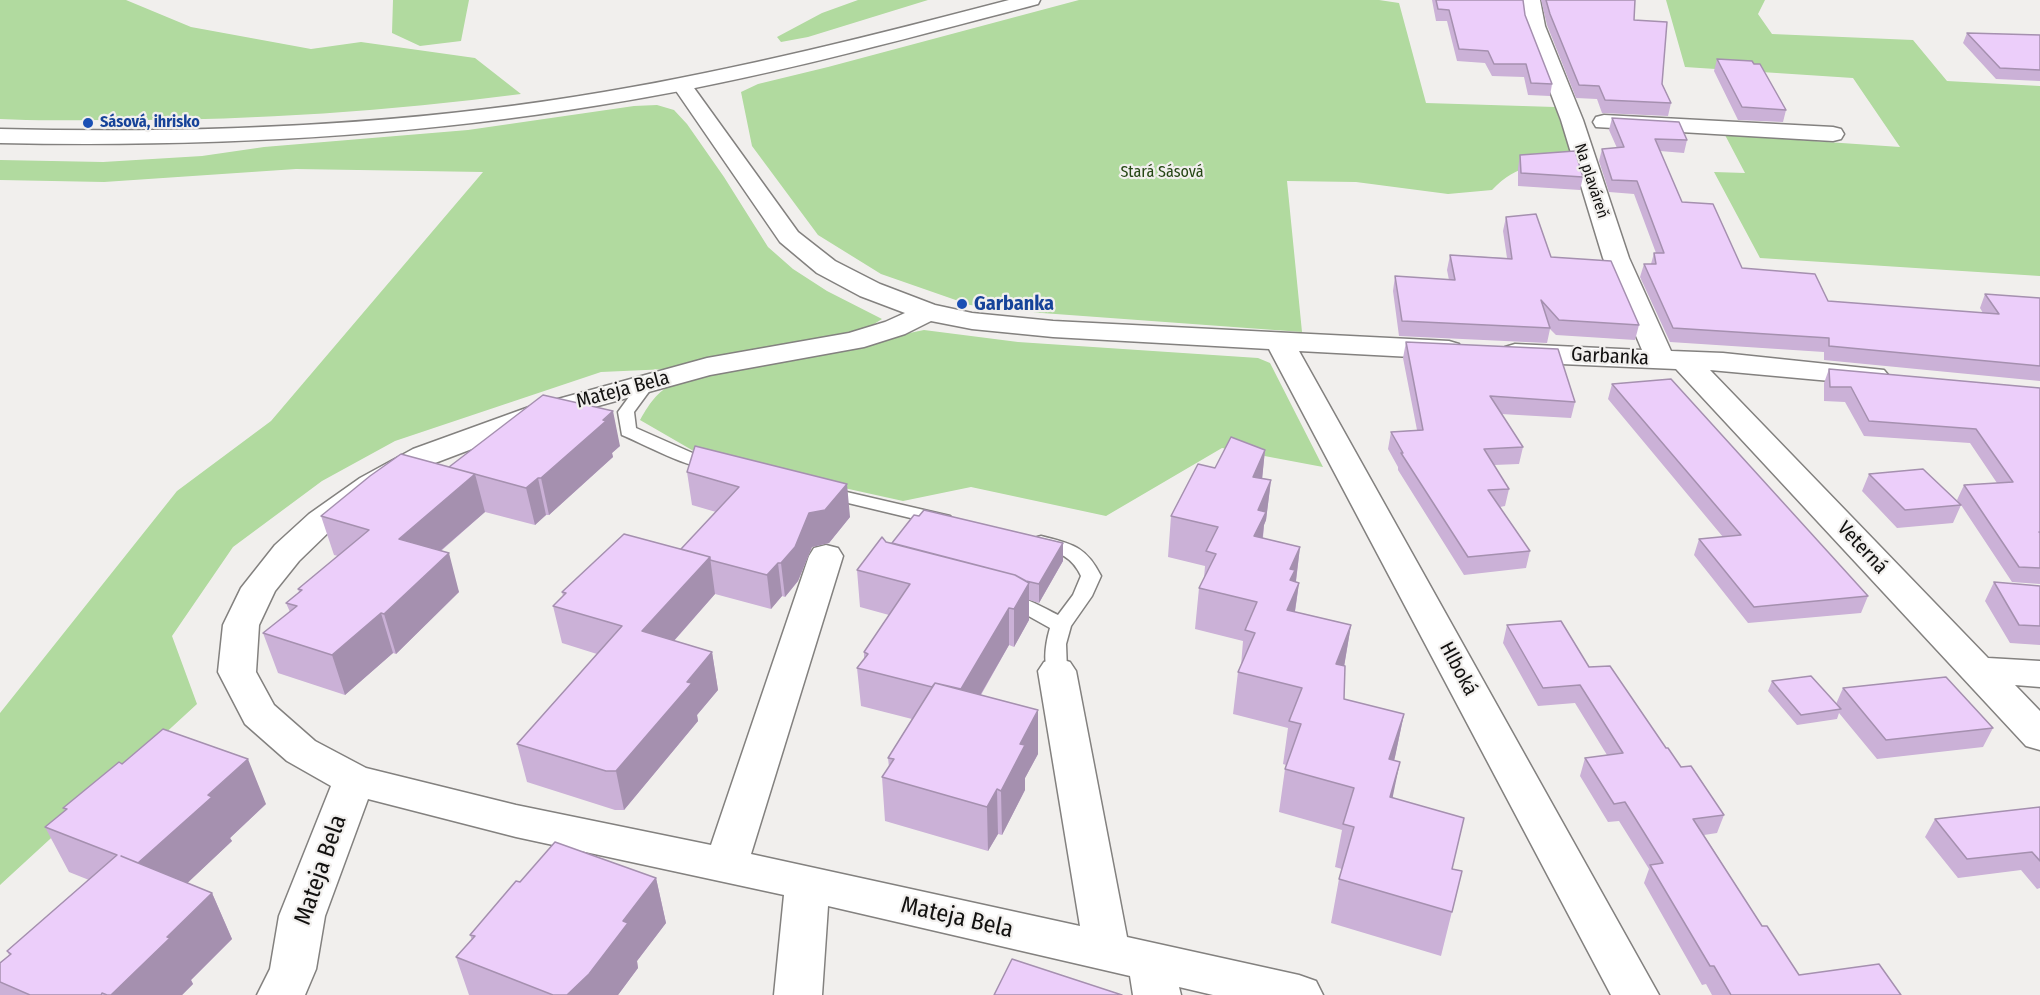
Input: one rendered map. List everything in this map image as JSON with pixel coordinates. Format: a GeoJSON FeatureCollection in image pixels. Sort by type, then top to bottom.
{"type":"FeatureCollection","features":[{"type":"Feature","properties":{"kind":"street"},"geometry":{"type":"LineString","coordinates":[[0,136],[176,136],[350,127],[483,114],[682,85],[817,55],[1031,0]]}},
{"type":"Feature","properties":{"kind":"street","name":"Na plaváreň"},"geometry":{"type":"LineString","coordinates":[[1531,0],[1535,26],[1572,120],[1616,258],[1672,360]]}},
{"type":"Feature","properties":{"kind":"street","name":"Garbanka"},"geometry":{"type":"LineString","coordinates":[[682,85],[789,237],[826,267],[870,290],[928,312],[972,321],[1053,329],[1763,365],[1905,379]]}},
{"type":"Feature","properties":{"kind":"street"},"geometry":{"type":"LineString","coordinates":[[1604,122],[1833,134]]}},
{"type":"Feature","properties":{"kind":"street","name":"Mateja Bela"},"geometry":{"type":"LineString","coordinates":[[928,312],[895,328],[854,341],[707,367],[540,413],[424,456],[372,485],[321,520],[287,553],[259,588],[241,625],[237,672],[259,714],[301,751],[354,780],[516,821],[807,883],[1138,969],[1299,995]]}},
{"type":"Feature","properties":{"kind":"street","name":"Hlboká"},"geometry":{"type":"LineString","coordinates":[[1280,342],[1635,995]]}},
{"type":"Feature","properties":{"kind":"street","name":"Veterná"},"geometry":{"type":"LineString","coordinates":[[1672,360],[2040,736]]}},
{"type":"Feature","properties":{"kind":"street"},"geometry":{"type":"LineString","coordinates":[[726,865],[826,556]]}},
{"type":"Feature","properties":{"kind":"street"},"geometry":{"type":"LineString","coordinates":[[1977,670],[2040,674]]}},
{"type":"Feature","properties":{"kind":"street"},"geometry":{"type":"LineString","coordinates":[[1057,671],[1138,969]]}},
{"type":"Feature","properties":{"kind":"street","name":"Mateja Bela"},"geometry":{"type":"LineString","coordinates":[[281,995],[293,969],[302,916],[354,780]]}},
{"type":"Feature","properties":{"kind":"street"},"geometry":{"type":"LineString","coordinates":[[798,995],[807,883]]}},
{"type":"Feature","properties":{"kind":"lane"},"geometry":{"type":"LineString","coordinates":[[648,382],[626,412],[619,429],[691,459],[729,470]]}},
{"type":"Feature","properties":{"kind":"lane"},"geometry":{"type":"LineString","coordinates":[[807,488],[966,525]]}},
{"type":"Feature","properties":{"kind":"lane"},"geometry":{"type":"LineString","coordinates":[[1022,538],[1068,548],[1083,559],[1091,576],[1082,596],[1061,625],[1056,644],[1057,671]]}},
{"type":"Feature","properties":{"kind":"lane"},"geometry":{"type":"LineString","coordinates":[[988,596],[1023,605],[1061,625]]}},
{"type":"Feature","properties":{"kind":"green space"},"geometry":{"type":"Polygon","coordinates":[[[0,0],[126,0],[191,27],[311,49],[361,42],[475,58],[521,94],[417,106],[261,117],[156,120],[0,119],[0,0]]]}},
{"type":"Feature","properties":{"kind":"green space"},"geometry":{"type":"Polygon","coordinates":[[[393,0],[469,0],[461,41],[420,46],[392,33],[393,0]]]}},
{"type":"Feature","properties":{"kind":"green space"},"geometry":{"type":"Polygon","coordinates":[[[858,0],[928,0],[808,37],[781,42],[777,37],[822,13],[858,0]]]}},
{"type":"Feature","properties":{"kind":"green space","name":"Stará Sásová"},"geometry":{"type":"Polygon","coordinates":[[[1079,0],[1379,0],[1399,3],[1426,103],[1555,107],[1574,160],[1530,166],[1511,174],[1492,190],[1448,194],[1356,182],[1287,181],[1302,332],[1042,313],[970,305],[881,274],[818,235],[752,146],[741,92],[758,84],[1079,0]]]}},
{"type":"Feature","properties":{"kind":"green space"},"geometry":{"type":"Polygon","coordinates":[[[1666,0],[1765,0],[1758,14],[1772,34],[1913,40],[1947,81],[2040,86],[2040,276],[1760,258],[1714,172],[1745,173],[1725,135],[1900,147],[1853,78],[1685,67],[1666,0]]]}},
{"type":"Feature","properties":{"kind":"green space"},"geometry":{"type":"Polygon","coordinates":[[[657,105],[674,110],[687,124],[768,247],[793,269],[827,291],[882,319],[863,331],[668,369],[601,372],[395,441],[322,481],[233,547],[172,636],[197,704],[0,885],[0,713],[177,491],[271,421],[483,172],[296,169],[104,182],[0,180],[0,160],[103,162],[202,156],[264,147],[468,130],[634,106],[657,105]]]}},
{"type":"Feature","properties":{"kind":"green space"},"geometry":{"type":"Polygon","coordinates":[[[924,330],[1018,342],[1258,358],[1270,363],[1323,467],[1222,448],[1106,516],[971,487],[903,501],[704,457],[640,420],[656,397],[679,381],[924,330]]]}},
{"type":"Feature","properties":{"kind":"building"},"geometry":{"type":"Polygon","coordinates":[[[1436,0],[1523,0],[1525,15],[1552,84],[1531,83],[1526,64],[1494,64],[1488,51],[1459,49],[1449,10],[1438,9],[1436,0]]]}},
{"type":"Feature","properties":{"kind":"building"},"geometry":{"type":"Polygon","coordinates":[[[1546,0],[1635,0],[1634,20],[1667,22],[1662,84],[1671,103],[1605,100],[1599,86],[1579,85],[1546,0]]]}},
{"type":"Feature","properties":{"kind":"building"},"geometry":{"type":"Polygon","coordinates":[[[1967,33],[2040,35],[2040,70],[2000,68],[1967,33]]]}},
{"type":"Feature","properties":{"kind":"building"},"geometry":{"type":"Polygon","coordinates":[[[1717,59],[1752,61],[1754,64],[1760,64],[1786,110],[1742,107],[1717,59]]]}},
{"type":"Feature","properties":{"kind":"building"},"geometry":{"type":"Polygon","coordinates":[[[1612,118],[1679,122],[1687,140],[1655,139],[1682,202],[1713,204],[1742,268],[1815,274],[1828,301],[1999,314],[1985,294],[2040,298],[2040,366],[1829,346],[1829,338],[1673,328],[1644,264],[1656,264],[1654,253],[1664,253],[1637,181],[1612,180],[1602,149],[1624,147],[1612,118]]]}},
{"type":"Feature","properties":{"kind":"building"},"geometry":{"type":"Polygon","coordinates":[[[1575,151],[1583,177],[1521,173],[1520,155],[1575,151]]]}},
{"type":"Feature","properties":{"kind":"building"},"geometry":{"type":"Polygon","coordinates":[[[1536,214],[1551,257],[1611,261],[1639,325],[1559,320],[1541,300],[1550,328],[1402,321],[1395,276],[1455,280],[1450,255],[1512,259],[1506,217],[1536,214]]]}},
{"type":"Feature","properties":{"kind":"building"},"geometry":{"type":"Polygon","coordinates":[[[1406,342],[1558,349],[1575,402],[1490,396],[1523,447],[1484,449],[1509,489],[1488,490],[1530,551],[1468,557],[1401,453],[1403,453],[1391,432],[1423,430],[1406,342]]]}},
{"type":"Feature","properties":{"kind":"building"},"geometry":{"type":"Polygon","coordinates":[[[1829,369],[2040,388],[2040,568],[2019,567],[1964,485],[2013,482],[1976,429],[1869,421],[1851,387],[1830,387],[1829,369]]]}},
{"type":"Feature","properties":{"kind":"building"},"geometry":{"type":"Polygon","coordinates":[[[1671,379],[1868,596],[1754,607],[1699,539],[1741,535],[1612,384],[1671,379]]]}},
{"type":"Feature","properties":{"kind":"building"},"geometry":{"type":"Polygon","coordinates":[[[543,395],[613,411],[603,420],[606,421],[541,478],[526,488],[449,467],[543,395]]]}},
{"type":"Feature","properties":{"kind":"building"},"geometry":{"type":"Polygon","coordinates":[[[1231,437],[1265,450],[1253,477],[1271,480],[1258,510],[1266,512],[1254,536],[1300,547],[1290,569],[1295,570],[1290,580],[1299,583],[1287,610],[1351,625],[1336,664],[1345,666],[1344,699],[1404,714],[1389,759],[1400,762],[1390,797],[1464,818],[1452,869],[1462,871],[1452,912],[1339,879],[1354,827],[1343,824],[1354,788],[1285,769],[1301,724],[1289,721],[1302,688],[1238,672],[1255,633],[1245,630],[1257,602],[1199,588],[1216,554],[1206,551],[1218,527],[1171,516],[1198,464],[1215,468],[1231,437]]]}},
{"type":"Feature","properties":{"kind":"building"},"geometry":{"type":"Polygon","coordinates":[[[695,446],[847,484],[825,510],[809,513],[795,547],[767,575],[710,560],[710,557],[681,549],[739,487],[687,472],[695,446]]]}},
{"type":"Feature","properties":{"kind":"building"},"geometry":{"type":"Polygon","coordinates":[[[401,454],[475,474],[399,539],[449,553],[384,614],[381,613],[332,655],[263,633],[297,606],[286,603],[302,590],[298,589],[369,530],[321,516],[401,454]]]}},
{"type":"Feature","properties":{"kind":"building"},"geometry":{"type":"Polygon","coordinates":[[[1923,469],[1961,505],[1905,510],[1869,474],[1923,469]]]}},
{"type":"Feature","properties":{"kind":"building"},"geometry":{"type":"Polygon","coordinates":[[[924,510],[1063,543],[1039,584],[1015,575],[892,543],[914,515],[919,516],[924,510]]]}},
{"type":"Feature","properties":{"kind":"building"},"geometry":{"type":"Polygon","coordinates":[[[624,534],[710,557],[642,631],[712,652],[687,682],[692,683],[616,771],[606,771],[517,744],[622,626],[553,606],[566,593],[562,592],[624,534]]]}},
{"type":"Feature","properties":{"kind":"building"},"geometry":{"type":"Polygon","coordinates":[[[882,537],[886,542],[1015,575],[1029,583],[1014,609],[1009,608],[961,689],[935,683],[932,687],[857,668],[868,654],[864,652],[910,584],[857,570],[882,537]]]}},
{"type":"Feature","properties":{"kind":"building"},"geometry":{"type":"Polygon","coordinates":[[[1994,582],[2040,586],[2040,626],[2019,625],[1994,582]]]}},
{"type":"Feature","properties":{"kind":"building"},"geometry":{"type":"Polygon","coordinates":[[[1561,621],[1589,667],[1610,666],[1666,748],[1681,767],[1691,766],[1724,815],[1693,819],[1762,926],[1767,926],[1799,975],[1879,964],[1901,995],[1731,995],[1714,966],[1710,966],[1650,865],[1663,863],[1625,802],[1614,804],[1585,758],[1623,753],[1580,685],[1543,688],[1507,625],[1561,621]]]}},
{"type":"Feature","properties":{"kind":"building"},"geometry":{"type":"Polygon","coordinates":[[[1811,676],[1841,709],[1801,715],[1772,681],[1811,676]]]}},
{"type":"Feature","properties":{"kind":"building"},"geometry":{"type":"Polygon","coordinates":[[[1946,677],[1993,728],[1886,740],[1843,688],[1946,677]]]}},
{"type":"Feature","properties":{"kind":"building"},"geometry":{"type":"Polygon","coordinates":[[[935,683],[1038,710],[1020,744],[1025,745],[1001,791],[997,789],[987,807],[882,777],[894,759],[888,758],[935,683]]]}},
{"type":"Feature","properties":{"kind":"building"},"geometry":{"type":"Polygon","coordinates":[[[163,729],[248,759],[208,795],[212,797],[138,863],[212,893],[167,937],[170,938],[111,995],[102,993],[101,995],[30,995],[0,982],[0,963],[11,954],[7,951],[117,855],[45,827],[67,809],[63,808],[119,762],[122,764],[163,729]]]}},
{"type":"Feature","properties":{"kind":"building"},"geometry":{"type":"Polygon","coordinates":[[[2040,807],[2040,861],[2032,852],[1967,859],[1935,819],[2040,807]]]}},
{"type":"Feature","properties":{"kind":"building"},"geometry":{"type":"Polygon","coordinates":[[[555,842],[656,878],[623,921],[628,923],[589,974],[567,995],[553,995],[456,957],[475,936],[470,935],[516,881],[520,882],[555,842]]]}},
{"type":"Feature","properties":{"kind":"building"},"geometry":{"type":"Polygon","coordinates":[[[1012,959],[1122,995],[994,995],[1012,959]]]}},
{"type":"Feature","properties":{"kind":"place","name":"Sásová, ihrisko"},"geometry":{"type":"Point","coordinates":[88,123]}},
{"type":"Feature","properties":{"kind":"place","name":"Garbanka"},"geometry":{"type":"Point","coordinates":[962,304]}}]}
